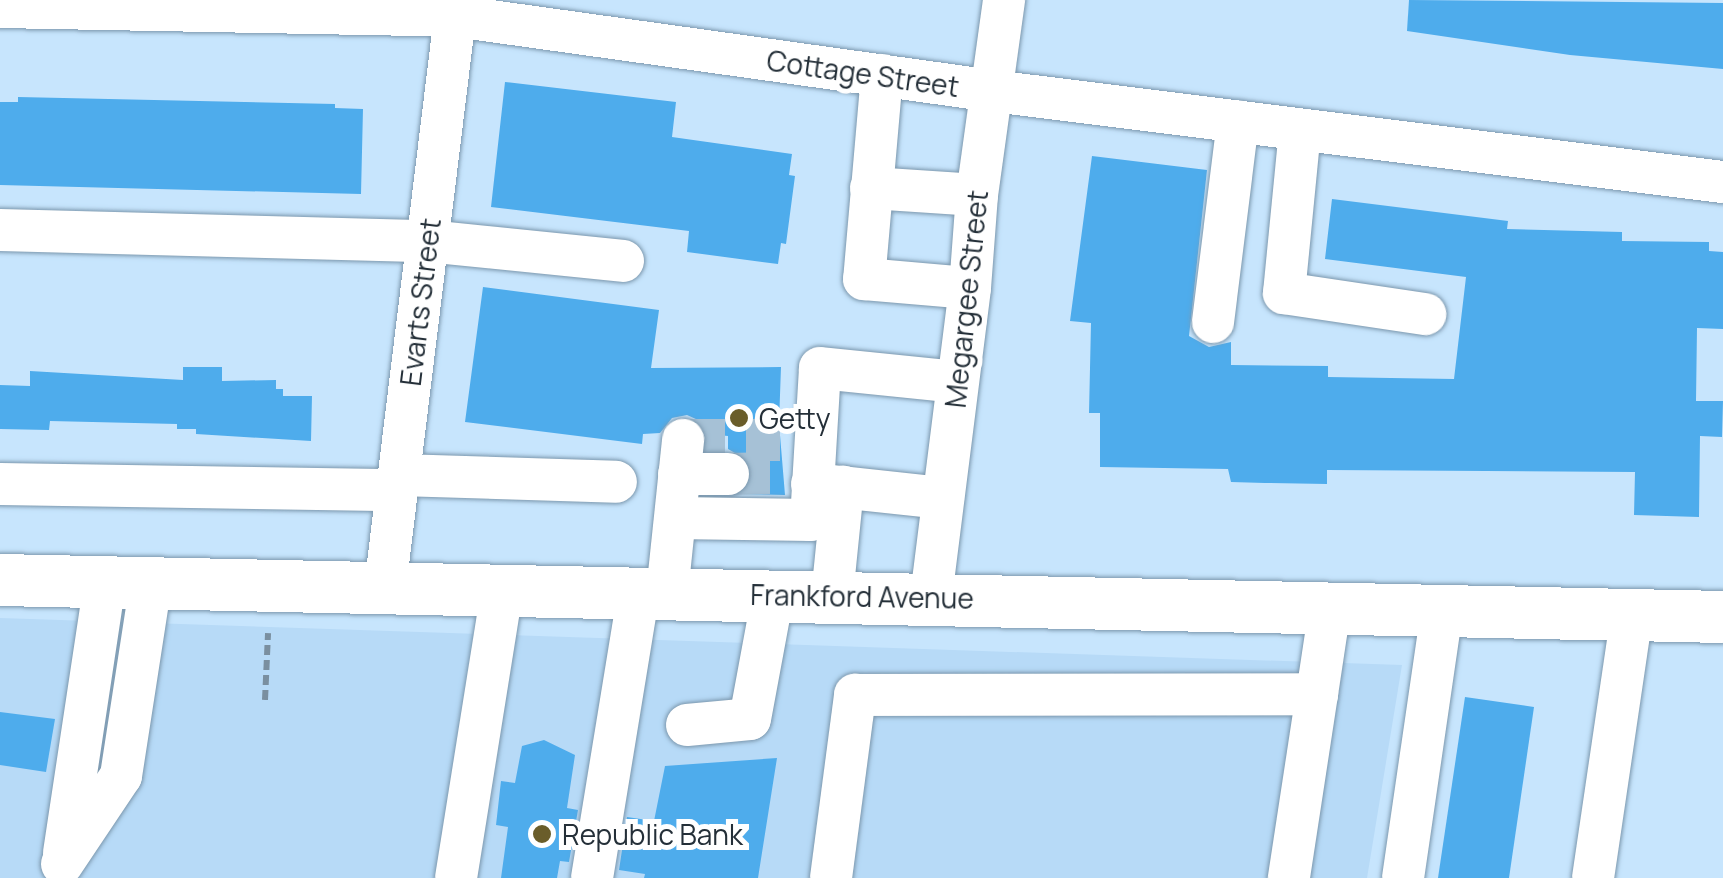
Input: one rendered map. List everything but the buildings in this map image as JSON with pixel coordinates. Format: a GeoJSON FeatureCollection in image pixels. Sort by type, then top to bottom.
{"type":"FeatureCollection","features":[{"type":"Feature","properties":{"kind":"main road","name":"Frankford Avenue"},"geometry":{"type":"LineString","coordinates":[[0,580],[1723,617]]}},
{"type":"Feature","properties":{"kind":"street","name":"Megargee Street"},"geometry":{"type":"LineString","coordinates":[[931,598],[970,288],[976,195],[1004,0]]}},
{"type":"Feature","properties":{"kind":"street","name":"Cottage Street"},"geometry":{"type":"LineString","coordinates":[[0,7],[454,16],[992,90],[1723,182]]}},
{"type":"Feature","properties":{"kind":"street","name":"Evarts Street"},"geometry":{"type":"LineString","coordinates":[[385,588],[454,16]]}},
{"type":"Feature","properties":{"kind":"street"},"geometry":{"type":"LineString","coordinates":[[882,75],[864,279],[970,288]]}},
{"type":"Feature","properties":{"kind":"street"},"geometry":{"type":"LineString","coordinates":[[1214,322],[1238,122]]}},
{"type":"Feature","properties":{"kind":"street"},"geometry":{"type":"LineString","coordinates":[[1300,130],[1284,293],[1424,314]]}},
{"type":"Feature","properties":{"kind":"street"},"geometry":{"type":"LineString","coordinates":[[871,188],[976,195]]}},
{"type":"Feature","properties":{"kind":"street"},"geometry":{"type":"LineString","coordinates":[[0,230],[427,241],[623,261]]}},
{"type":"Feature","properties":{"kind":"street"},"geometry":{"type":"LineString","coordinates":[[676,518],[811,520],[808,466],[820,368],[957,382]]}},
{"type":"Feature","properties":{"kind":"street"},"geometry":{"type":"LineString","coordinates":[[592,878],[653,592],[676,518],[681,457],[728,474]]}},
{"type":"Feature","properties":{"kind":"street"},"geometry":{"type":"LineString","coordinates":[[808,466],[943,498]]}},
{"type":"Feature","properties":{"kind":"street"},"geometry":{"type":"LineString","coordinates":[[808,466],[832,596]]}},
{"type":"Feature","properties":{"kind":"street"},"geometry":{"type":"LineString","coordinates":[[0,484],[616,482]]}},
{"type":"Feature","properties":{"kind":"street"},"geometry":{"type":"LineString","coordinates":[[61,871],[122,776],[128,583]]}},
{"type":"Feature","properties":{"kind":"street"},"geometry":{"type":"LineString","coordinates":[[456,878],[502,590]]}},
{"type":"Feature","properties":{"kind":"street"},"geometry":{"type":"LineString","coordinates":[[687,724],[750,719],[774,595]]}},
{"type":"Feature","properties":{"kind":"street"},"geometry":{"type":"LineString","coordinates":[[1289,878],[1330,608]]}},
{"type":"Feature","properties":{"kind":"street"},"geometry":{"type":"LineString","coordinates":[[1403,878],[1442,610]]}},
{"type":"Feature","properties":{"kind":"street"},"geometry":{"type":"LineString","coordinates":[[1593,878],[1632,615]]}},
{"type":"Feature","properties":{"kind":"street"},"geometry":{"type":"LineString","coordinates":[[831,878],[855,695],[1317,694]]}},
{"type":"Feature","properties":{"kind":"path"},"geometry":{"type":"LineString","coordinates":[[265,700],[268,633]]}},
{"type":"Feature","properties":{"kind":"shaded area"},"geometry":{"type":"Polygon","coordinates":[[[0,618],[1402,665],[1367,878],[0,878],[0,618]]]}},
{"type":"Feature","properties":{"kind":"tunnel"},"geometry":{"type":"LineString","coordinates":[[683,440],[780,440]]}},
{"type":"Feature","properties":{"kind":"tunnel"},"geometry":{"type":"LineString","coordinates":[[728,474],[783,473]]}},
{"type":"Feature","properties":{"kind":"place","name":"Getty"},"geometry":{"type":"Point","coordinates":[739,418]}},
{"type":"Feature","properties":{"kind":"place","name":"Republic Bank"},"geometry":{"type":"Point","coordinates":[542,834]}}]}
